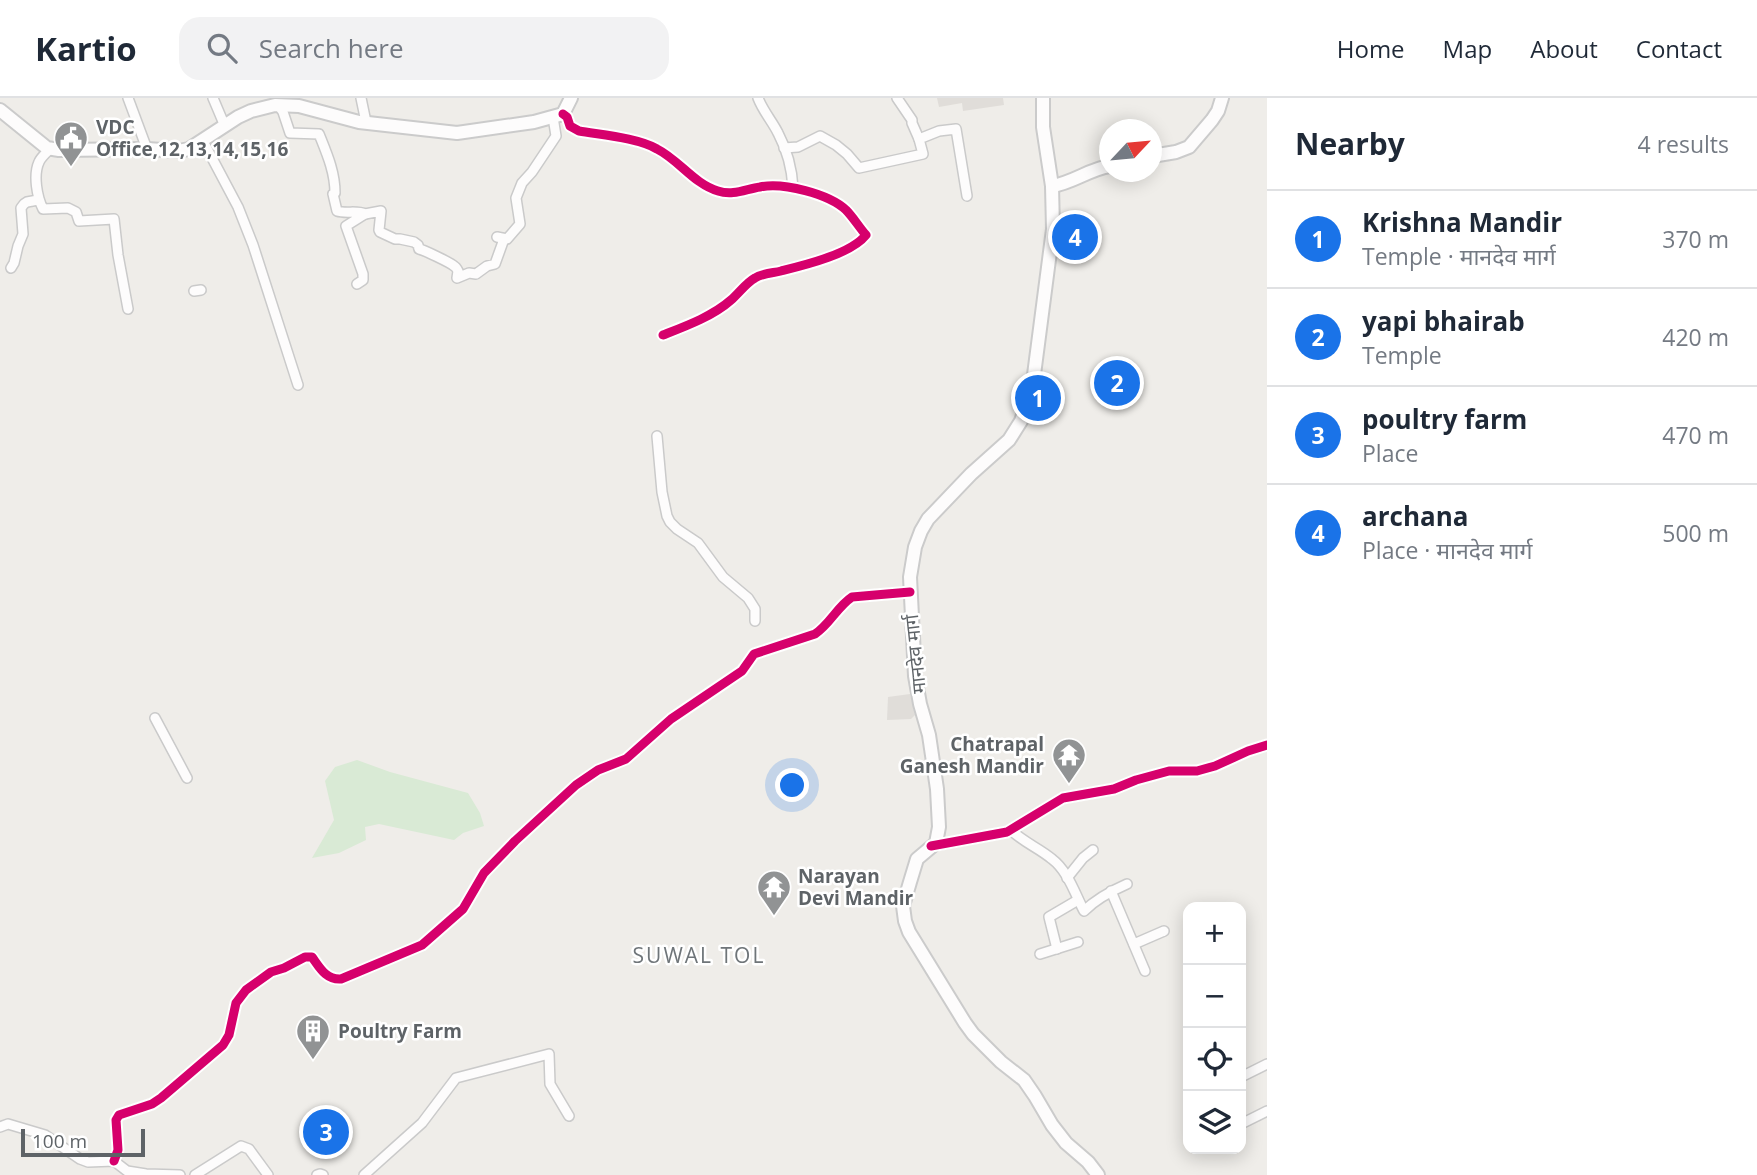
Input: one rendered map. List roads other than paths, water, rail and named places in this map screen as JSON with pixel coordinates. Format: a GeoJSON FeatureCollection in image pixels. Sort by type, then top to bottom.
{"type":"FeatureCollection","features":[{"type":"Feature","properties":{"kind":"main road"},"geometry":{"type":"LineString","coordinates":[[0,110],[47,148],[178,151],[189,149],[224,124],[251,111],[278,104],[299,106],[366,122],[457,133],[534,122],[558,115],[571,98]]}},
{"type":"Feature","properties":{"kind":"main road","name":"मानदेव मार्ग"},"geometry":{"type":"LineString","coordinates":[[1043,98],[1044,138],[1052,187],[1053,229],[1032,390],[1021,421],[1009,440],[971,474],[928,519],[915,547],[910,577],[915,676],[929,734],[939,827],[936,843],[917,859],[903,906],[909,932],[965,1023],[1001,1062],[1024,1080],[1066,1143],[1088,1162],[1098,1175]]}},
{"type":"Feature","properties":{"kind":"main road"},"geometry":{"type":"LineString","coordinates":[[1162,154],[1189,147],[1212,120],[1222,98]]}},
{"type":"Feature","properties":{"kind":"main road"},"geometry":{"type":"LineString","coordinates":[[1052,187],[1074,181],[1099,168]]}},
{"type":"Feature","properties":{"kind":"street"},"geometry":{"type":"LineString","coordinates":[[128,98],[147,149]]}},
{"type":"Feature","properties":{"kind":"street"},"geometry":{"type":"LineString","coordinates":[[213,98],[224,124]]}},
{"type":"Feature","properties":{"kind":"street"},"geometry":{"type":"LineString","coordinates":[[361,98],[366,122]]}},
{"type":"Feature","properties":{"kind":"street"},"geometry":{"type":"LineString","coordinates":[[758,98],[779,134],[792,170],[793,188]]}},
{"type":"Feature","properties":{"kind":"street"},"geometry":{"type":"LineString","coordinates":[[784,148],[797,147],[820,136],[847,153],[859,168],[923,154],[912,120],[897,98]]}},
{"type":"Feature","properties":{"kind":"street"},"geometry":{"type":"LineString","coordinates":[[278,104],[290,132],[319,134],[332,168],[337,211],[365,214]]}},
{"type":"Feature","properties":{"kind":"street"},"geometry":{"type":"LineString","coordinates":[[357,284],[363,280],[363,274],[346,226],[365,214],[381,211],[380,232],[394,239],[414,242],[419,250],[454,265],[458,271],[457,278],[469,273],[476,274],[495,264],[500,238],[507,239],[520,224],[516,198],[522,183],[556,136],[558,115],[567,117],[570,126],[579,131],[641,142],[654,147],[702,183],[720,192],[735,193],[764,186],[793,188],[822,195],[845,209],[866,235],[841,253],[754,278],[718,309],[694,323],[663,335]]}},
{"type":"Feature","properties":{"kind":"street"},"geometry":{"type":"LineString","coordinates":[[919,139],[939,131],[956,129],[967,196]]}},
{"type":"Feature","properties":{"kind":"street"},"geometry":{"type":"LineString","coordinates":[[203,141],[238,207],[253,245],[299,386]]}},
{"type":"Feature","properties":{"kind":"street"},"geometry":{"type":"LineString","coordinates":[[51,148],[39,162],[38,200],[43,209],[68,208],[76,212],[79,221],[114,219],[128,309]]}},
{"type":"Feature","properties":{"kind":"street"},"geometry":{"type":"LineString","coordinates":[[11,268],[23,234],[21,208],[27,202],[38,200]]}},
{"type":"Feature","properties":{"kind":"street"},"geometry":{"type":"LineString","coordinates":[[657,436],[662,492],[670,522],[698,543],[723,577],[748,598],[755,609],[755,621]]}},
{"type":"Feature","properties":{"kind":"street"},"geometry":{"type":"LineString","coordinates":[[114,1161],[118,1150],[116,1120],[120,1115],[152,1104],[214,1054],[227,1040],[236,1003],[246,990],[271,972],[305,957],[312,957],[327,976],[333,980],[341,979],[422,945],[463,909],[484,873],[576,785],[598,770],[626,758],[671,719],[742,671],[754,654],[822,630],[845,601],[852,597],[910,592]]}},
{"type":"Feature","properties":{"kind":"street"},"geometry":{"type":"LineString","coordinates":[[155,718],[187,778]]}},
{"type":"Feature","properties":{"kind":"street"},"geometry":{"type":"LineString","coordinates":[[930,846],[1007,832],[1063,798],[1114,789],[1169,771],[1197,771],[1267,745]]}},
{"type":"Feature","properties":{"kind":"street"},"geometry":{"type":"LineString","coordinates":[[1011,830],[1017,837],[1054,860],[1068,878],[1084,911],[1111,891],[1127,884]]}},
{"type":"Feature","properties":{"kind":"street"},"geometry":{"type":"LineString","coordinates":[[1068,878],[1083,858],[1093,850]]}},
{"type":"Feature","properties":{"kind":"street"},"geometry":{"type":"LineString","coordinates":[[1111,891],[1145,971]]}},
{"type":"Feature","properties":{"kind":"street"},"geometry":{"type":"LineString","coordinates":[[1057,949],[1049,917],[1078,900]]}},
{"type":"Feature","properties":{"kind":"street"},"geometry":{"type":"LineString","coordinates":[[1134,944],[1164,931]]}},
{"type":"Feature","properties":{"kind":"street"},"geometry":{"type":"LineString","coordinates":[[1040,954],[1078,942]]}},
{"type":"Feature","properties":{"kind":"street"},"geometry":{"type":"LineString","coordinates":[[365,1175],[422,1123],[456,1078],[549,1054],[550,1084],[569,1116]]}},
{"type":"Feature","properties":{"kind":"street"},"geometry":{"type":"LineString","coordinates":[[1246,1074],[1267,1064]]}},
{"type":"Feature","properties":{"kind":"street"},"geometry":{"type":"LineString","coordinates":[[1246,1122],[1267,1111]]}},
{"type":"Feature","properties":{"kind":"street"},"geometry":{"type":"LineString","coordinates":[[0,1127],[8,1124],[45,1135],[79,1159],[88,1162],[114,1161],[127,1171],[180,1175]]}},
{"type":"Feature","properties":{"kind":"street"},"geometry":{"type":"LineString","coordinates":[[195,1175],[241,1146],[249,1149],[268,1175]]}},
{"type":"Feature","properties":{"kind":"street"},"geometry":{"type":"LineString","coordinates":[[317,1175],[323,1175]]}},
{"type":"Feature","properties":{"kind":"place","name":"VDC Office,12,13,14,15,16"},"geometry":{"type":"Point","coordinates":[71,168]}},
{"type":"Feature","properties":{"kind":"place","name":"archana"},"geometry":{"type":"Point","coordinates":[1075,237]}},
{"type":"Feature","properties":{"kind":"place","name":"yapi bhairab"},"geometry":{"type":"Point","coordinates":[1117,383]}},
{"type":"Feature","properties":{"kind":"place","name":"Krishna Mandir"},"geometry":{"type":"Point","coordinates":[1038,398]}},
{"type":"Feature","properties":{"kind":"place","name":"Chatrapal Ganesh Mandir"},"geometry":{"type":"Point","coordinates":[1069,785]}},
{"type":"Feature","properties":{"kind":"place","name":"Narayan Devi Mandir"},"geometry":{"type":"Point","coordinates":[774,917]}},
{"type":"Feature","properties":{"kind":"place","name":"Poultry Farm"},"geometry":{"type":"Point","coordinates":[313,1061]}},
{"type":"Feature","properties":{"kind":"place","name":"poultry farm"},"geometry":{"type":"Point","coordinates":[326,1132]}},
{"type":"Feature","properties":{"kind":"district","name":"SUWAL TOL"},"geometry":{"type":"Point","coordinates":[699,956]}}]}
